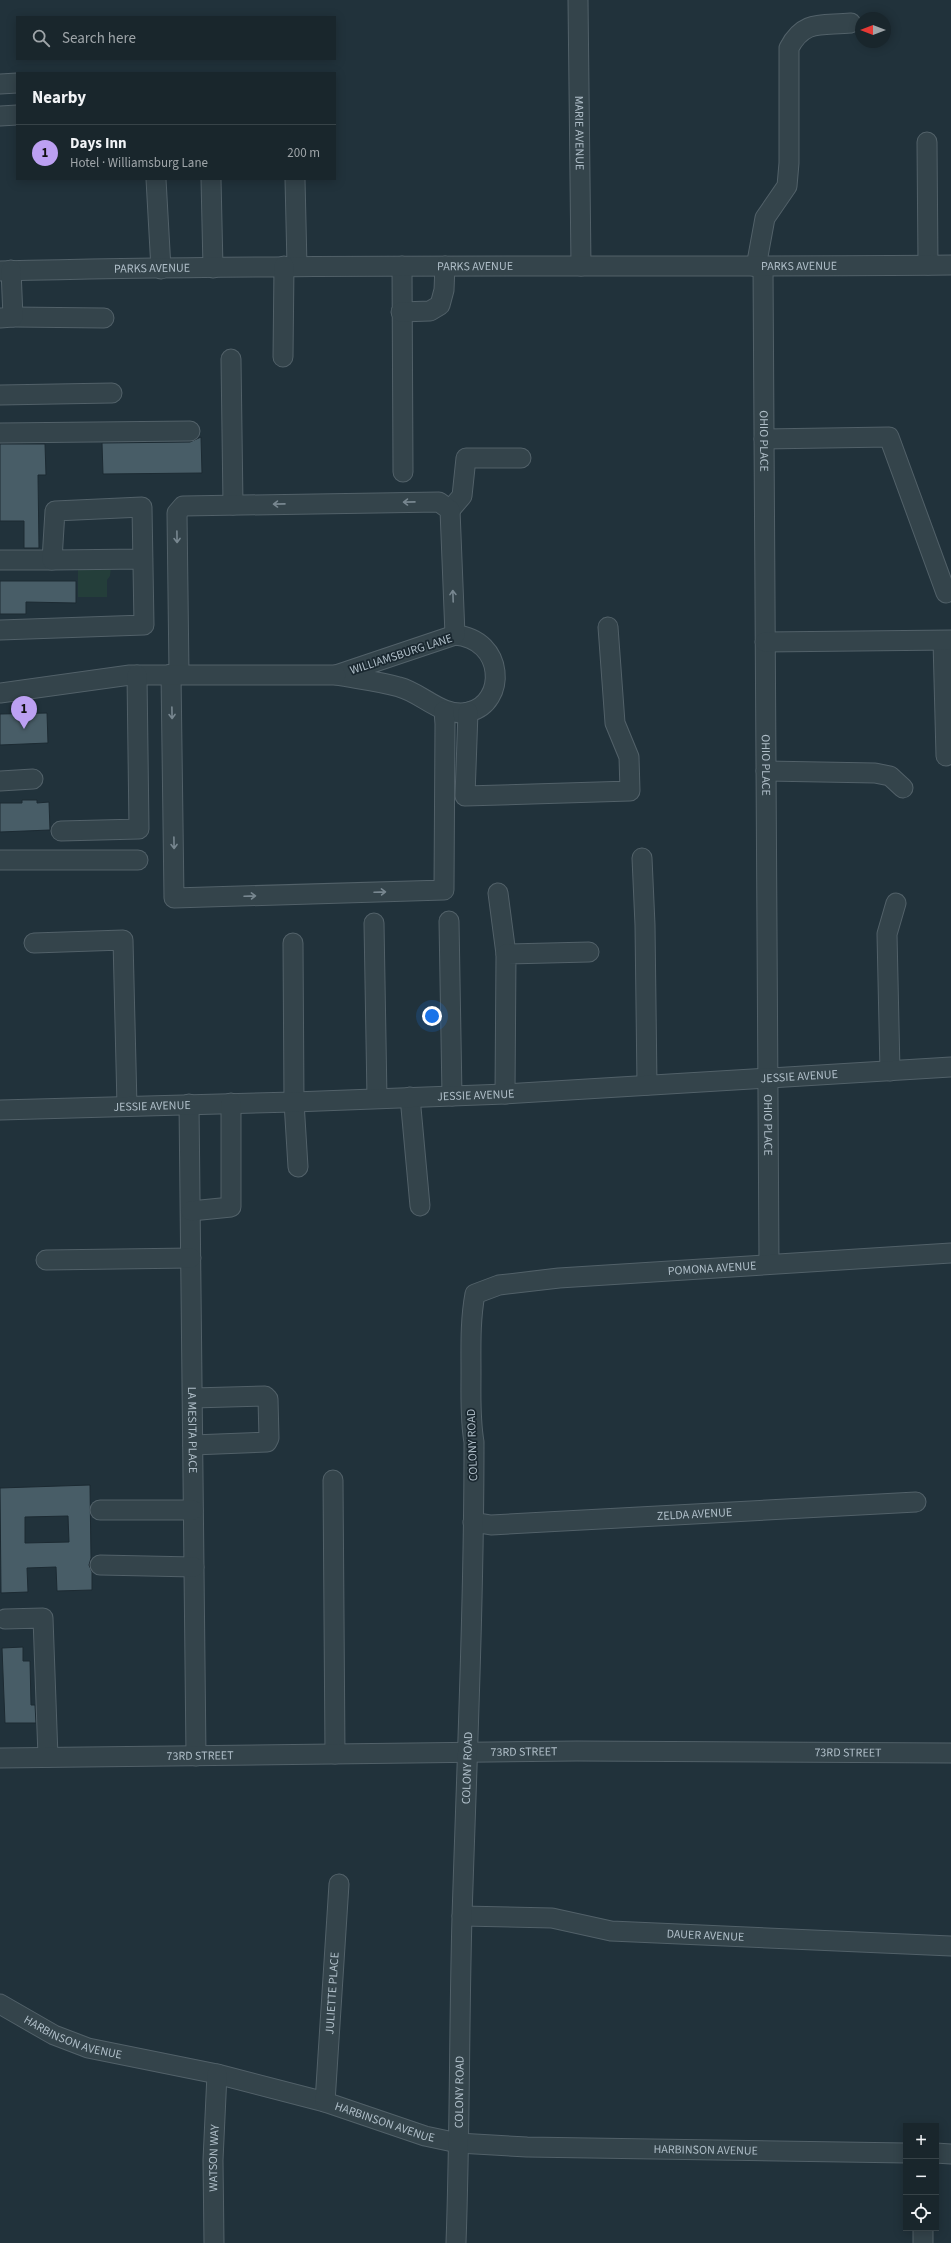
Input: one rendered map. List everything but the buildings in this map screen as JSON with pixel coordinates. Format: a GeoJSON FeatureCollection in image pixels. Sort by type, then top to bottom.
{"type":"FeatureCollection","features":[{"type":"Feature","properties":{"kind":"street","name":"MARIE AVENUE"},"geometry":{"type":"LineString","coordinates":[[578,0],[581,266]]}},
{"type":"Feature","properties":{"kind":"street","name":"OHIO PLACE"},"geometry":{"type":"LineString","coordinates":[[769,1264],[764,439],[759,267],[765,218],[786,186],[789,163],[789,48],[794,37],[806,27],[851,23]]}},
{"type":"Feature","properties":{"kind":"street"},"geometry":{"type":"LineString","coordinates":[[0,84],[16,82]]}},
{"type":"Feature","properties":{"kind":"street"},"geometry":{"type":"LineString","coordinates":[[0,116],[16,115]]}},
{"type":"Feature","properties":{"kind":"street"},"geometry":{"type":"LineString","coordinates":[[927,142],[928,265]]}},
{"type":"Feature","properties":{"kind":"street"},"geometry":{"type":"LineString","coordinates":[[156,180],[161,269]]}},
{"type":"Feature","properties":{"kind":"street"},"geometry":{"type":"LineString","coordinates":[[211,180],[212,268]]}},
{"type":"Feature","properties":{"kind":"street"},"geometry":{"type":"LineString","coordinates":[[283,357],[291,266],[295,180]]}},
{"type":"Feature","properties":{"kind":"street","name":"PARKS AVENUE"},"geometry":{"type":"LineString","coordinates":[[6,271],[291,266],[759,267],[951,265]]}},
{"type":"Feature","properties":{"kind":"street"},"geometry":{"type":"LineString","coordinates":[[402,266],[401,312],[403,472]]}},
{"type":"Feature","properties":{"kind":"street"},"geometry":{"type":"LineString","coordinates":[[401,312],[430,311],[440,305],[444,290],[445,266]]}},
{"type":"Feature","properties":{"kind":"street"},"geometry":{"type":"LineString","coordinates":[[6,271],[7,318],[104,318]]}},
{"type":"Feature","properties":{"kind":"street"},"geometry":{"type":"LineString","coordinates":[[231,359],[234,505]]}},
{"type":"Feature","properties":{"kind":"street"},"geometry":{"type":"LineString","coordinates":[[0,395],[112,393]]}},
{"type":"Feature","properties":{"kind":"street"},"geometry":{"type":"LineString","coordinates":[[0,433],[190,431]]}},
{"type":"Feature","properties":{"kind":"street"},"geometry":{"type":"LineString","coordinates":[[764,439],[888,438],[946,593]]}},
{"type":"Feature","properties":{"kind":"street"},"geometry":{"type":"LineString","coordinates":[[455,635],[450,510],[462,496],[466,458],[521,458]]}},
{"type":"Feature","properties":{"kind":"street"},"geometry":{"type":"LineString","coordinates":[[444,711],[446,724],[444,890],[174,898],[177,513],[183,506],[439,502],[450,510]]}},
{"type":"Feature","properties":{"kind":"street"},"geometry":{"type":"LineString","coordinates":[[0,630],[144,625],[142,507],[54,511],[52,560]]}},
{"type":"Feature","properties":{"kind":"street"},"geometry":{"type":"LineString","coordinates":[[0,560],[143,559]]}},
{"type":"Feature","properties":{"kind":"street"},"geometry":{"type":"LineString","coordinates":[[468,712],[464,796],[630,791],[628,757],[615,723],[608,627]]}},
{"type":"Feature","properties":{"kind":"street","name":"WILLIAMSBURG LANE"},"geometry":{"type":"LineString","coordinates":[[0,693],[137,675],[336,675],[400,687],[444,711],[468,712],[477,708],[490,694],[494,685],[495,666],[492,658],[480,643],[473,639],[455,635],[336,675]]}},
{"type":"Feature","properties":{"kind":"street"},"geometry":{"type":"LineString","coordinates":[[765,642],[947,641],[946,756]]}},
{"type":"Feature","properties":{"kind":"street"},"geometry":{"type":"LineString","coordinates":[[61,831],[140,829],[137,675]]}},
{"type":"Feature","properties":{"kind":"street"},"geometry":{"type":"LineString","coordinates":[[766,772],[875,773],[890,776],[903,788]]}},
{"type":"Feature","properties":{"kind":"street"},"geometry":{"type":"LineString","coordinates":[[0,781],[33,779]]}},
{"type":"Feature","properties":{"kind":"street"},"geometry":{"type":"LineString","coordinates":[[642,858],[645,924],[647,1085]]}},
{"type":"Feature","properties":{"kind":"street"},"geometry":{"type":"LineString","coordinates":[[0,860],[138,860]]}},
{"type":"Feature","properties":{"kind":"street"},"geometry":{"type":"LineString","coordinates":[[498,893],[506,954],[505,1094]]}},
{"type":"Feature","properties":{"kind":"street"},"geometry":{"type":"LineString","coordinates":[[890,1071],[887,934],[896,903]]}},
{"type":"Feature","properties":{"kind":"street"},"geometry":{"type":"LineString","coordinates":[[449,921],[452,1096]]}},
{"type":"Feature","properties":{"kind":"street"},"geometry":{"type":"LineString","coordinates":[[374,923],[377,1098]]}},
{"type":"Feature","properties":{"kind":"street"},"geometry":{"type":"LineString","coordinates":[[34,943],[123,940],[127,1106]]}},
{"type":"Feature","properties":{"kind":"street"},"geometry":{"type":"LineString","coordinates":[[293,943],[294,1102],[298,1168]]}},
{"type":"Feature","properties":{"kind":"street"},"geometry":{"type":"LineString","coordinates":[[506,954],[589,952]]}},
{"type":"Feature","properties":{"kind":"street","name":"JESSIE AVENUE"},"geometry":{"type":"LineString","coordinates":[[0,1110],[294,1102],[505,1094],[951,1067]]}},
{"type":"Feature","properties":{"kind":"street"},"geometry":{"type":"LineString","coordinates":[[410,1097],[420,1206]]}},
{"type":"Feature","properties":{"kind":"street"},"geometry":{"type":"LineString","coordinates":[[191,1211],[231,1207],[231,1103]]}},
{"type":"Feature","properties":{"kind":"street","name":"LA MESITA PLACE"},"geometry":{"type":"LineString","coordinates":[[189,1104],[196,1756]]}},
{"type":"Feature","properties":{"kind":"street","name":"POMONA AVENUE"},"geometry":{"type":"LineString","coordinates":[[475,1294],[499,1285],[559,1278],[951,1253]]}},
{"type":"Feature","properties":{"kind":"street"},"geometry":{"type":"LineString","coordinates":[[46,1260],[191,1258]]}},
{"type":"Feature","properties":{"kind":"street","name":"COLONY ROAD"},"geometry":{"type":"LineString","coordinates":[[456,2243],[462,1916],[469,1753],[474,1442],[471,1426],[471,1343],[472,1311],[475,1294]]}},
{"type":"Feature","properties":{"kind":"street"},"geometry":{"type":"LineString","coordinates":[[193,1398],[265,1396],[268,1399],[269,1438],[267,1442],[193,1445]]}},
{"type":"Feature","properties":{"kind":"street"},"geometry":{"type":"LineString","coordinates":[[333,1480],[335,1754]]}},
{"type":"Feature","properties":{"kind":"street","name":"ZELDA AVENUE"},"geometry":{"type":"LineString","coordinates":[[473,1522],[491,1525],[916,1502]]}},
{"type":"Feature","properties":{"kind":"street"},"geometry":{"type":"LineString","coordinates":[[100,1510],[194,1510]]}},
{"type":"Feature","properties":{"kind":"street"},"geometry":{"type":"LineString","coordinates":[[100,1565],[194,1566]]}},
{"type":"Feature","properties":{"kind":"street"},"geometry":{"type":"LineString","coordinates":[[5,1619],[43,1618],[48,1757]]}},
{"type":"Feature","properties":{"kind":"street","name":"73RD STREET"},"geometry":{"type":"LineString","coordinates":[[0,1758],[644,1750],[951,1754]]}},
{"type":"Feature","properties":{"kind":"street","name":"JULIETTE PLACE"},"geometry":{"type":"LineString","coordinates":[[325,2102],[339,1884]]}},
{"type":"Feature","properties":{"kind":"street","name":"DAUER AVENUE"},"geometry":{"type":"LineString","coordinates":[[462,1916],[552,1918],[611,1931],[951,1946]]}},
{"type":"Feature","properties":{"kind":"street","name":"HARBINSON AVENUE"},"geometry":{"type":"LineString","coordinates":[[0,2004],[38,2027],[71,2042],[104,2052],[217,2074],[325,2102],[425,2136],[458,2143],[526,2147],[903,2153]]}},
{"type":"Feature","properties":{"kind":"street","name":"WATSON WAY"},"geometry":{"type":"LineString","coordinates":[[214,2243],[213,2160],[217,2074]]}},
{"type":"Feature","properties":{"kind":"street"},"geometry":{"type":"LineString","coordinates":[[939,2154],[951,2154]]}},
{"type":"Feature","properties":{"kind":"street"},"geometry":{"type":"LineString","coordinates":[[923,2231],[923,2243]]}},
{"type":"Feature","properties":{"kind":"green space"},"geometry":{"type":"Polygon","coordinates":[[[78,565],[111,567],[110,576],[107,580],[107,597],[78,597],[78,565]]]}},
{"type":"Feature","properties":{"kind":"place","name":"Days Inn"},"geometry":{"type":"Point","coordinates":[24,729]}}]}
